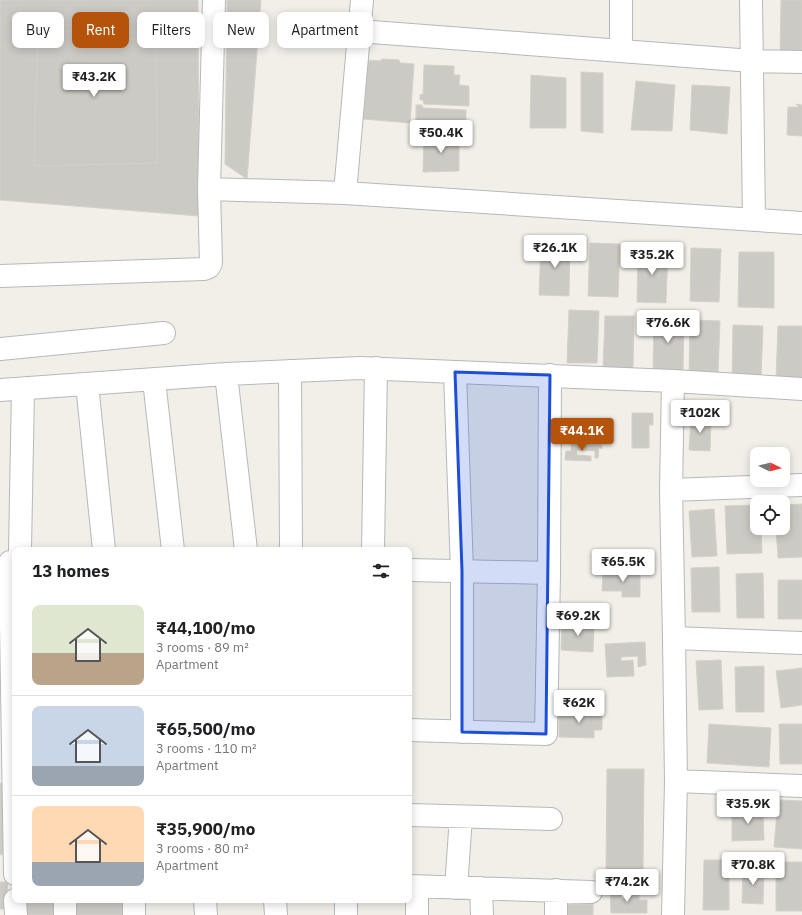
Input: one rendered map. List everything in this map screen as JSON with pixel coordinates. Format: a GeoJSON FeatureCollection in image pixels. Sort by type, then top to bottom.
{"type":"FeatureCollection","features":[{"type":"Feature","properties":{"kind":"street"},"geometry":{"type":"LineString","coordinates":[[0,276],[204,269],[209,267],[211,263],[209,189],[214,0]]}},
{"type":"Feature","properties":{"kind":"street"},"geometry":{"type":"LineString","coordinates":[[361,12],[362,0]]}},
{"type":"Feature","properties":{"kind":"street"},"geometry":{"type":"LineString","coordinates":[[621,0],[621,51]]}},
{"type":"Feature","properties":{"kind":"street"},"geometry":{"type":"LineString","coordinates":[[751,0],[754,220]]}},
{"type":"Feature","properties":{"kind":"street"},"geometry":{"type":"LineString","coordinates":[[373,32],[752,61],[802,62]]}},
{"type":"Feature","properties":{"kind":"street"},"geometry":{"type":"LineString","coordinates":[[345,193],[358,48]]}},
{"type":"Feature","properties":{"kind":"street"},"geometry":{"type":"LineString","coordinates":[[209,189],[345,193],[802,223]]}},
{"type":"Feature","properties":{"kind":"street"},"geometry":{"type":"LineString","coordinates":[[0,348],[164,333]]}},
{"type":"Feature","properties":{"kind":"street"},"geometry":{"type":"LineString","coordinates":[[0,390],[226,374],[360,368],[550,375],[802,389]]}},
{"type":"Feature","properties":{"kind":"street"},"geometry":{"type":"LineString","coordinates":[[373,547],[376,368]]}},
{"type":"Feature","properties":{"kind":"street"},"geometry":{"type":"LineString","coordinates":[[290,371],[291,547]]}},
{"type":"Feature","properties":{"kind":"street"},"geometry":{"type":"LineString","coordinates":[[455,372],[462,571],[462,732]]}},
{"type":"Feature","properties":{"kind":"street"},"geometry":{"type":"LineString","coordinates":[[226,374],[246,547]]}},
{"type":"Feature","properties":{"kind":"street"},"geometry":{"type":"LineString","coordinates":[[412,730],[546,734],[549,573],[550,375]]}},
{"type":"Feature","properties":{"kind":"street"},"geometry":{"type":"LineString","coordinates":[[154,380],[173,547]]}},
{"type":"Feature","properties":{"kind":"street"},"geometry":{"type":"LineString","coordinates":[[673,381],[670,490],[676,781],[673,915]]}},
{"type":"Feature","properties":{"kind":"street"},"geometry":{"type":"LineString","coordinates":[[87,384],[104,547]]}},
{"type":"Feature","properties":{"kind":"street"},"geometry":{"type":"LineString","coordinates":[[12,636],[11,559],[23,389]]}},
{"type":"Feature","properties":{"kind":"street"},"geometry":{"type":"LineString","coordinates":[[670,490],[802,485]]}},
{"type":"Feature","properties":{"kind":"street"},"geometry":{"type":"LineString","coordinates":[[412,570],[549,573]]}},
{"type":"Feature","properties":{"kind":"street"},"geometry":{"type":"LineString","coordinates":[[674,638],[802,643]]}},
{"type":"Feature","properties":{"kind":"street"},"geometry":{"type":"LineString","coordinates":[[676,781],[802,786]]}},
{"type":"Feature","properties":{"kind":"street"},"geometry":{"type":"LineString","coordinates":[[412,815],[551,819]]}},
{"type":"Feature","properties":{"kind":"street"},"geometry":{"type":"LineString","coordinates":[[456,888],[461,817]]}},
{"type":"Feature","properties":{"kind":"street"},"geometry":{"type":"LineString","coordinates":[[0,869],[12,869]]}},
{"type":"Feature","properties":{"kind":"street"},"geometry":{"type":"LineString","coordinates":[[417,915],[413,886],[591,892]]}},
{"type":"Feature","properties":{"kind":"street"},"geometry":{"type":"LineString","coordinates":[[481,888],[482,915]]}},
{"type":"Feature","properties":{"kind":"street"},"geometry":{"type":"LineString","coordinates":[[556,890],[556,915]]}},
{"type":"Feature","properties":{"kind":"street"},"geometry":{"type":"LineString","coordinates":[[16,903],[16,915]]}},
{"type":"Feature","properties":{"kind":"street"},"geometry":{"type":"LineString","coordinates":[[65,903],[65,915]]}},
{"type":"Feature","properties":{"kind":"street"},"geometry":{"type":"LineString","coordinates":[[134,903],[134,915]]}},
{"type":"Feature","properties":{"kind":"street"},"geometry":{"type":"LineString","coordinates":[[206,903],[206,915]]}},
{"type":"Feature","properties":{"kind":"street"},"geometry":{"type":"LineString","coordinates":[[275,903],[276,915]]}},
{"type":"Feature","properties":{"kind":"street"},"geometry":{"type":"LineString","coordinates":[[346,903],[346,915]]}},
{"type":"Feature","properties":{"kind":"highlighted area"},"geometry":{"type":"Polygon","coordinates":[[[455,372],[550,375],[546,734],[462,732],[462,571],[455,372]]]}},
{"type":"Feature","properties":{"kind":"building"},"geometry":{"type":"Polygon","coordinates":[[[0,0],[198,0],[198,12],[137,12],[137,48],[198,48],[199,216],[0,200],[0,0]]]}},
{"type":"Feature","properties":{"kind":"building"},"geometry":{"type":"Polygon","coordinates":[[[227,0],[261,0],[260,12],[227,12],[227,0]]]}},
{"type":"Feature","properties":{"kind":"building"},"geometry":{"type":"Polygon","coordinates":[[[781,0],[802,0],[802,52],[780,53],[781,0]]]}},
{"type":"Feature","properties":{"kind":"building"},"geometry":{"type":"Polygon","coordinates":[[[64,24],[72,25],[72,48],[129,48],[129,38],[137,40],[137,48],[156,48],[157,163],[34,166],[37,48],[64,48],[64,24]]]}},
{"type":"Feature","properties":{"kind":"building"},"geometry":{"type":"Polygon","coordinates":[[[226,48],[257,48],[247,179],[225,164],[226,48]]]}},
{"type":"Feature","properties":{"kind":"building"},"geometry":{"type":"Polygon","coordinates":[[[382,59],[399,60],[400,63],[414,64],[410,123],[363,119],[368,60],[380,61],[382,59]]]}},
{"type":"Feature","properties":{"kind":"building"},"geometry":{"type":"Polygon","coordinates":[[[424,65],[454,66],[454,75],[460,75],[459,85],[469,86],[469,106],[424,104],[423,100],[420,100],[420,95],[423,94],[424,65]]]}},
{"type":"Feature","properties":{"kind":"building"},"geometry":{"type":"Polygon","coordinates":[[[581,72],[603,73],[603,133],[581,131],[581,72]]]}},
{"type":"Feature","properties":{"kind":"building"},"geometry":{"type":"Polygon","coordinates":[[[531,75],[566,78],[566,128],[530,128],[531,75]]]}},
{"type":"Feature","properties":{"kind":"building"},"geometry":{"type":"Polygon","coordinates":[[[636,81],[675,85],[672,131],[631,130],[636,81]]]}},
{"type":"Feature","properties":{"kind":"building"},"geometry":{"type":"Polygon","coordinates":[[[692,85],[730,87],[727,134],[690,130],[692,85]]]}},
{"type":"Feature","properties":{"kind":"building"},"geometry":{"type":"Polygon","coordinates":[[[796,104],[802,105],[802,136],[787,135],[788,107],[799,107],[796,104]]]}},
{"type":"Feature","properties":{"kind":"building"},"geometry":{"type":"Polygon","coordinates":[[[416,105],[422,105],[423,108],[466,110],[466,129],[416,127],[416,105]]]}},
{"type":"Feature","properties":{"kind":"building"},"geometry":{"type":"Polygon","coordinates":[[[424,136],[459,136],[459,171],[423,172],[424,136]]]}},
{"type":"Feature","properties":{"kind":"building"},"geometry":{"type":"Polygon","coordinates":[[[541,243],[570,243],[569,296],[539,295],[541,243]]]}},
{"type":"Feature","properties":{"kind":"building"},"geometry":{"type":"Polygon","coordinates":[[[590,243],[620,244],[618,297],[588,296],[590,243]]]}},
{"type":"Feature","properties":{"kind":"building"},"geometry":{"type":"Polygon","coordinates":[[[691,248],[721,249],[719,302],[690,301],[691,248]]]}},
{"type":"Feature","properties":{"kind":"building"},"geometry":{"type":"Polygon","coordinates":[[[638,249],[668,250],[666,303],[637,302],[638,249]]]}},
{"type":"Feature","properties":{"kind":"building"},"geometry":{"type":"Polygon","coordinates":[[[739,252],[774,252],[774,308],[738,307],[739,252]]]}},
{"type":"Feature","properties":{"kind":"building"},"geometry":{"type":"Polygon","coordinates":[[[569,310],[599,311],[597,363],[567,363],[569,310]]]}},
{"type":"Feature","properties":{"kind":"building"},"geometry":{"type":"Polygon","coordinates":[[[605,316],[634,316],[633,369],[603,368],[605,316]]]}},
{"type":"Feature","properties":{"kind":"building"},"geometry":{"type":"Polygon","coordinates":[[[654,317],[684,318],[683,370],[653,370],[654,317]]]}},
{"type":"Feature","properties":{"kind":"building"},"geometry":{"type":"Polygon","coordinates":[[[690,320],[720,321],[718,373],[689,373],[690,320]]]}},
{"type":"Feature","properties":{"kind":"building"},"geometry":{"type":"Polygon","coordinates":[[[733,325],[763,326],[761,379],[732,378],[733,325]]]}},
{"type":"Feature","properties":{"kind":"building"},"geometry":{"type":"Polygon","coordinates":[[[778,326],[802,326],[802,379],[776,379],[778,326]]]}},
{"type":"Feature","properties":{"kind":"building"},"geometry":{"type":"Polygon","coordinates":[[[632,413],[653,413],[653,425],[649,425],[649,448],[632,448],[632,413]]]}},
{"type":"Feature","properties":{"kind":"building"},"geometry":{"type":"Polygon","coordinates":[[[691,418],[711,418],[710,451],[689,450],[691,418]]]}},
{"type":"Feature","properties":{"kind":"building"},"geometry":{"type":"Polygon","coordinates":[[[571,444],[602,445],[602,449],[599,447],[598,458],[595,458],[595,451],[577,450],[577,455],[591,456],[591,461],[565,460],[566,451],[571,451],[571,444]]]}},
{"type":"Feature","properties":{"kind":"building"},"geometry":{"type":"Polygon","coordinates":[[[802,504],[802,557],[778,558],[776,535],[790,535],[790,505],[802,504]]]}},
{"type":"Feature","properties":{"kind":"building"},"geometry":{"type":"Polygon","coordinates":[[[750,505],[750,535],[761,535],[762,553],[727,554],[725,506],[750,505]]]}},
{"type":"Feature","properties":{"kind":"building"},"geometry":{"type":"Polygon","coordinates":[[[714,509],[717,556],[692,557],[689,511],[714,509]]]}},
{"type":"Feature","properties":{"kind":"building"},"geometry":{"type":"Polygon","coordinates":[[[719,567],[720,612],[692,612],[691,568],[719,567]]]}},
{"type":"Feature","properties":{"kind":"building"},"geometry":{"type":"Polygon","coordinates":[[[603,572],[640,572],[640,597],[622,597],[622,591],[602,591],[603,572]]]}},
{"type":"Feature","properties":{"kind":"building"},"geometry":{"type":"Polygon","coordinates":[[[763,573],[764,618],[737,618],[736,574],[763,573]]]}},
{"type":"Feature","properties":{"kind":"building"},"geometry":{"type":"Polygon","coordinates":[[[778,580],[802,580],[802,619],[778,619],[778,580]]]}},
{"type":"Feature","properties":{"kind":"building"},"geometry":{"type":"Polygon","coordinates":[[[562,622],[594,624],[593,652],[561,650],[562,622]]]}},
{"type":"Feature","properties":{"kind":"building"},"geometry":{"type":"Polygon","coordinates":[[[645,642],[646,665],[638,667],[638,656],[621,657],[621,661],[633,660],[634,676],[607,677],[605,644],[645,642]]]}},
{"type":"Feature","properties":{"kind":"building"},"geometry":{"type":"Polygon","coordinates":[[[721,660],[723,709],[699,710],[696,661],[721,660]]]}},
{"type":"Feature","properties":{"kind":"building"},"geometry":{"type":"Polygon","coordinates":[[[764,666],[764,712],[736,712],[735,667],[764,666]]]}},
{"type":"Feature","properties":{"kind":"building"},"geometry":{"type":"Polygon","coordinates":[[[802,668],[802,705],[781,708],[776,671],[802,668]]]}},
{"type":"Feature","properties":{"kind":"building"},"geometry":{"type":"Polygon","coordinates":[[[559,711],[602,712],[602,730],[594,730],[594,738],[559,737],[559,711]]]}},
{"type":"Feature","properties":{"kind":"building"},"geometry":{"type":"Polygon","coordinates":[[[709,724],[771,728],[769,767],[707,763],[709,724]]]}},
{"type":"Feature","properties":{"kind":"building"},"geometry":{"type":"Polygon","coordinates":[[[779,724],[802,724],[802,764],[780,764],[779,724]]]}},
{"type":"Feature","properties":{"kind":"building"},"geometry":{"type":"Polygon","coordinates":[[[607,769],[644,769],[643,870],[606,870],[607,769]]]}},
{"type":"Feature","properties":{"kind":"building"},"geometry":{"type":"Polygon","coordinates":[[[0,783],[4,784],[6,853],[0,855],[0,783]]]}},
{"type":"Feature","properties":{"kind":"building"},"geometry":{"type":"Polygon","coordinates":[[[778,800],[802,801],[802,849],[774,847],[778,800]]]}},
{"type":"Feature","properties":{"kind":"building"},"geometry":{"type":"Polygon","coordinates":[[[763,809],[764,840],[732,841],[732,810],[763,809]]]}},
{"type":"Feature","properties":{"kind":"building"},"geometry":{"type":"Polygon","coordinates":[[[704,860],[729,860],[729,910],[703,910],[704,860]]]}},
{"type":"Feature","properties":{"kind":"building"},"geometry":{"type":"Polygon","coordinates":[[[776,862],[802,862],[802,911],[776,911],[776,862]]]}},
{"type":"Feature","properties":{"kind":"building"},"geometry":{"type":"Polygon","coordinates":[[[743,868],[764,869],[763,904],[742,903],[743,868]]]}},
{"type":"Feature","properties":{"kind":"building"},"geometry":{"type":"Polygon","coordinates":[[[0,882],[8,882],[5,909],[0,909],[0,882]]]}},
{"type":"Feature","properties":{"kind":"building"},"geometry":{"type":"Polygon","coordinates":[[[610,888],[621,888],[621,899],[626,898],[628,893],[639,893],[639,900],[647,900],[647,913],[611,913],[610,888]]]}},
{"type":"Feature","properties":{"kind":"building"},"geometry":{"type":"Polygon","coordinates":[[[25,903],[59,903],[59,915],[26,915],[25,903]]]}},
{"type":"Feature","properties":{"kind":"building"},"geometry":{"type":"Polygon","coordinates":[[[76,903],[123,903],[123,915],[76,915],[76,903]]]}},
{"type":"Feature","properties":{"kind":"building"},"geometry":{"type":"Polygon","coordinates":[[[566,904],[593,904],[593,915],[566,915],[566,904]]]}}]}
